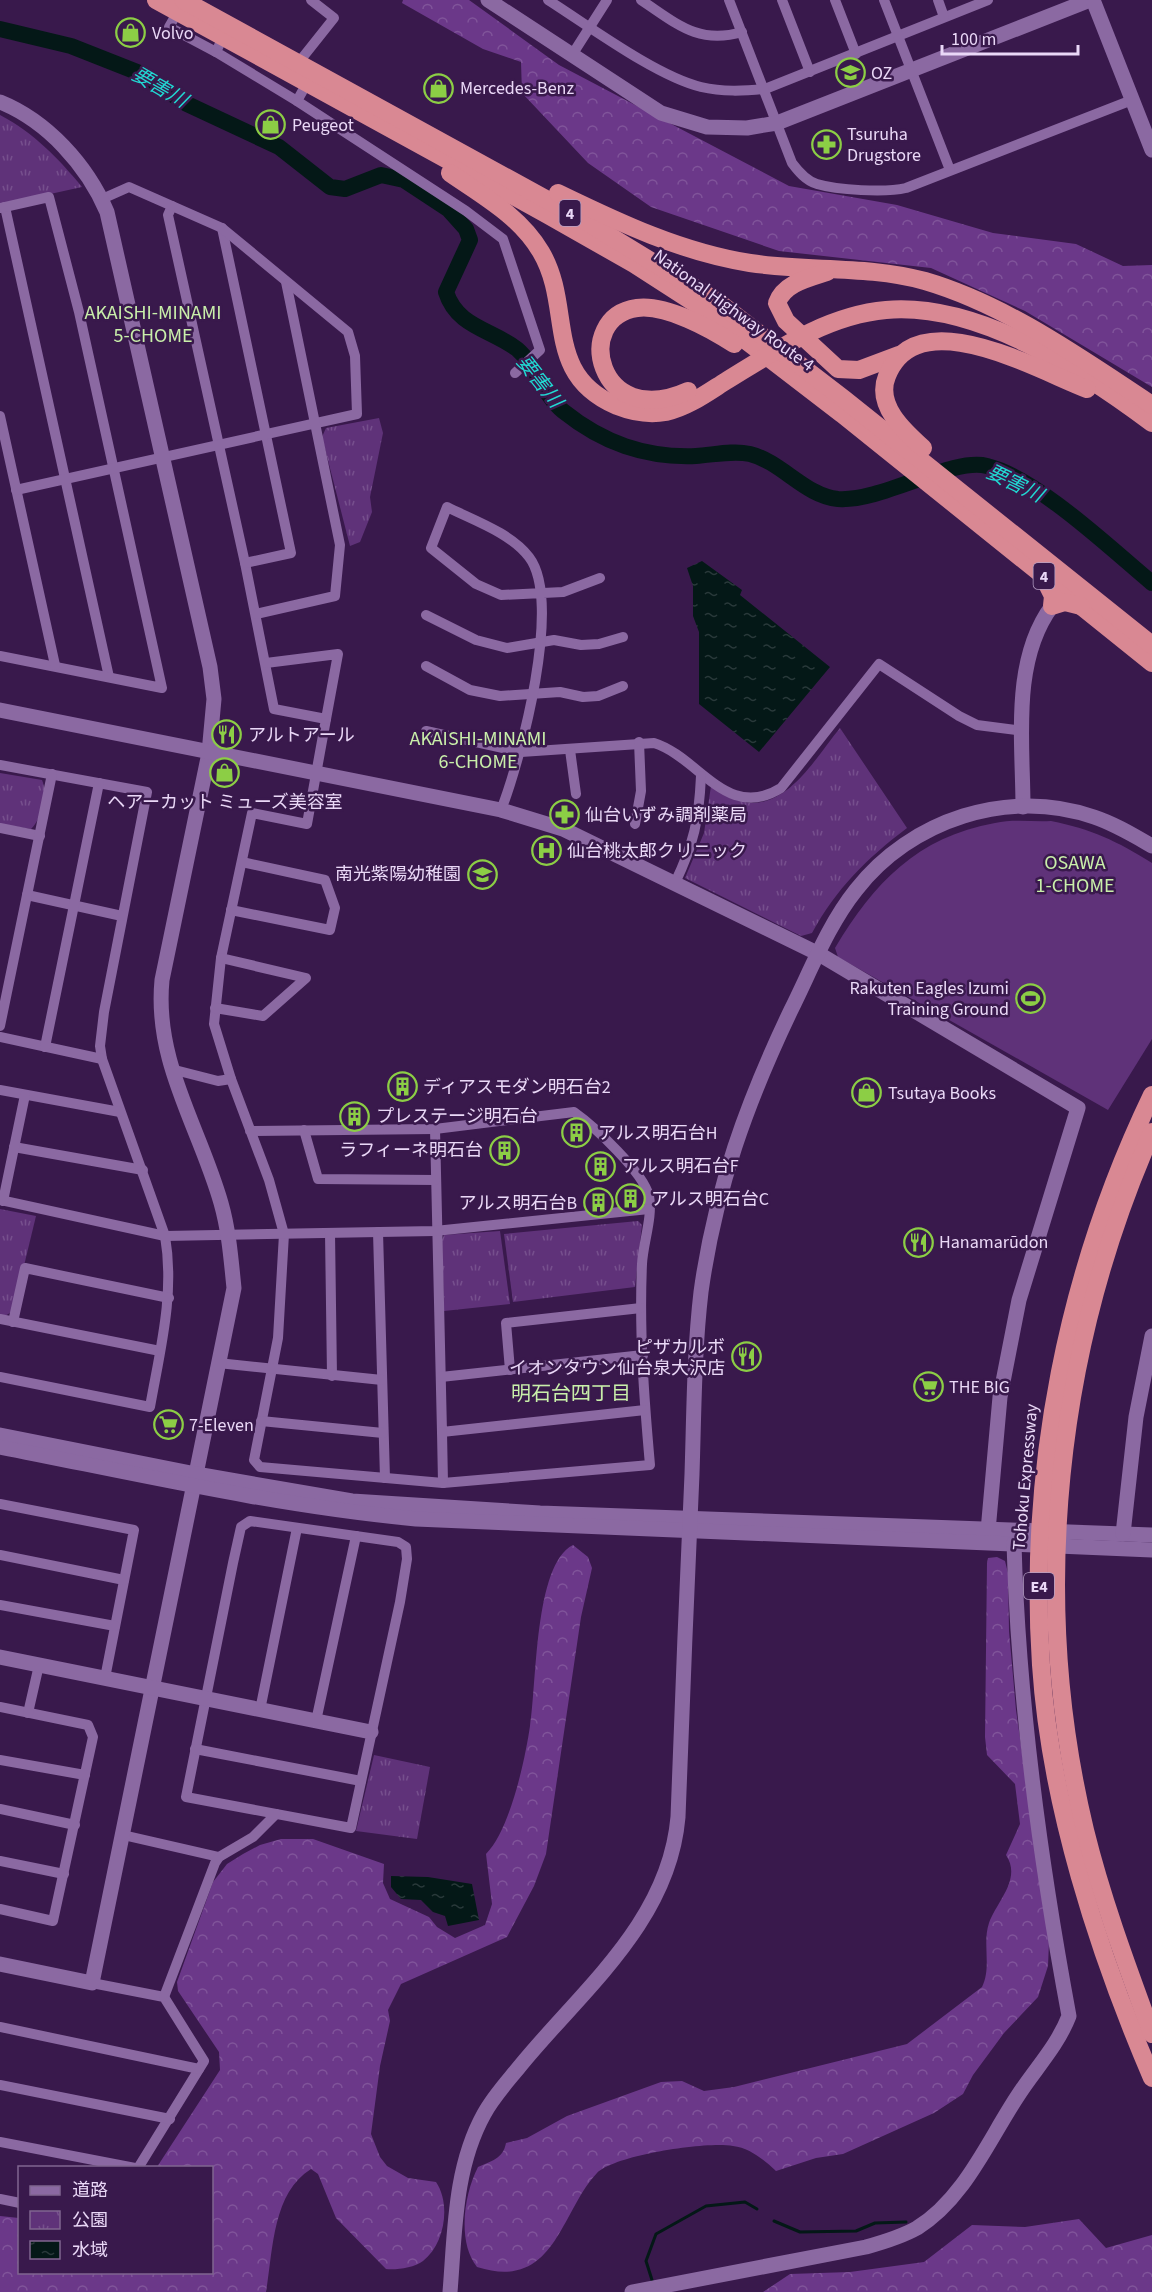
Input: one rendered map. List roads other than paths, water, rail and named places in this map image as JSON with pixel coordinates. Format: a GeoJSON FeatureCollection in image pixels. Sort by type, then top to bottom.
{"type":"FeatureCollection","features":[{"type":"Feature","properties":{"kind":"highway","name":"National Highway Route 4"},"geometry":{"type":"LineString","coordinates":[[173,3],[299,62],[648,257],[718,302],[948,485],[1039,572],[1152,663]]}},
{"type":"Feature","properties":{"kind":"highway","name":"National Highway Route 4"},"geometry":{"type":"LineString","coordinates":[[173,3],[220,45],[307,83],[634,264],[710,313],[842,414],[927,468]]}},
{"type":"Feature","properties":{"kind":"highway"},"geometry":{"type":"LineString","coordinates":[[369,117],[511,214],[531,236],[549,268],[567,358],[576,375],[602,399],[632,411],[665,412],[688,404],[738,368]]}},
{"type":"Feature","properties":{"kind":"highway"},"geometry":{"type":"LineString","coordinates":[[418,128],[589,208],[701,254],[752,263],[879,272],[925,281],[970,298],[1028,328],[1152,405]]}},
{"type":"Feature","properties":{"kind":"highway"},"geometry":{"type":"LineString","coordinates":[[839,268],[802,280],[785,290],[777,303],[780,314],[838,369],[859,370],[899,355],[916,345],[947,340],[1011,359],[1130,406]]}},
{"type":"Feature","properties":{"kind":"highway"},"geometry":{"type":"LineString","coordinates":[[842,414],[722,336],[673,314],[638,308],[627,311],[611,323],[602,343],[600,355],[607,378],[615,387],[634,398],[649,400],[677,396],[738,368],[805,329],[864,305],[907,298],[964,304],[986,309],[1028,328]]}},
{"type":"Feature","properties":{"kind":"highway"},"geometry":{"type":"LineString","coordinates":[[805,329],[867,313],[908,310],[932,312],[980,324],[1021,342],[1130,406],[1152,423]]}},
{"type":"Feature","properties":{"kind":"highway"},"geometry":{"type":"LineString","coordinates":[[899,355],[885,380],[888,408],[908,435],[927,468],[948,485]]}},
{"type":"Feature","properties":{"kind":"highway","name":"4"},"geometry":{"type":"LineString","coordinates":[[948,485],[1000,523],[1152,645]]}},
{"type":"Feature","properties":{"kind":"highway"},"geometry":{"type":"LineString","coordinates":[[1039,572],[1053,596],[1052,606],[1065,602],[1083,608]]}},
{"type":"Feature","properties":{"kind":"highway","name":"Tohoku Expressway"},"geometry":{"type":"LineString","coordinates":[[1152,1095],[1109,1195],[1091,1248],[1065,1344],[1046,1449],[1038,1562],[1041,1668],[1069,1835],[1105,1956],[1152,2078]]}},
{"type":"Feature","properties":{"kind":"highway","name":"Tohoku Expressway"},"geometry":{"type":"LineString","coordinates":[[1152,1132],[1136,1167],[1106,1252],[1082,1347],[1064,1450],[1056,1564],[1060,1666],[1078,1797],[1101,1887],[1152,2034]]}},
{"type":"Feature","properties":{"kind":"street"},"geometry":{"type":"LineString","coordinates":[[299,62],[334,18],[311,0]]}},
{"type":"Feature","properties":{"kind":"street"},"geometry":{"type":"LineString","coordinates":[[488,0],[662,113],[707,127],[747,128],[777,123],[1092,0],[1152,150]]}},
{"type":"Feature","properties":{"kind":"street"},"geometry":{"type":"LineString","coordinates":[[548,0],[670,76],[700,87],[736,92],[765,88],[810,72],[988,0]]}},
{"type":"Feature","properties":{"kind":"street"},"geometry":{"type":"LineString","coordinates":[[572,55],[606,0]]}},
{"type":"Feature","properties":{"kind":"street"},"geometry":{"type":"LineString","coordinates":[[641,0],[686,30],[707,37],[724,37],[742,32]]}},
{"type":"Feature","properties":{"kind":"street"},"geometry":{"type":"LineString","coordinates":[[729,0],[765,88],[792,163],[801,174],[816,184],[888,192],[1132,100]]}},
{"type":"Feature","properties":{"kind":"street"},"geometry":{"type":"LineString","coordinates":[[783,0],[810,72]]}},
{"type":"Feature","properties":{"kind":"street"},"geometry":{"type":"LineString","coordinates":[[835,0],[856,54]]}},
{"type":"Feature","properties":{"kind":"street"},"geometry":{"type":"LineString","coordinates":[[884,0],[950,170]]}},
{"type":"Feature","properties":{"kind":"street"},"geometry":{"type":"LineString","coordinates":[[938,0],[944,17]]}},
{"type":"Feature","properties":{"kind":"street"},"geometry":{"type":"LineString","coordinates":[[220,45],[297,100],[483,223],[503,239],[540,350],[518,371]]}},
{"type":"Feature","properties":{"kind":"street"},"geometry":{"type":"LineString","coordinates":[[297,100],[307,83]]}},
{"type":"Feature","properties":{"kind":"street"},"geometry":{"type":"LineString","coordinates":[[0,102],[41,125],[69,153],[102,200],[112,226],[210,667],[214,699],[209,753],[162,980],[160,1014],[171,1069],[220,1201],[229,1235],[234,1288],[92,1983]]}},
{"type":"Feature","properties":{"kind":"street"},"geometry":{"type":"LineString","coordinates":[[16,490],[357,414],[355,356],[348,332],[222,228],[129,187],[102,200]]}},
{"type":"Feature","properties":{"kind":"street"},"geometry":{"type":"LineString","coordinates":[[0,656],[55,665],[162,688],[79,312],[50,197],[2,208],[109,676]]}},
{"type":"Feature","properties":{"kind":"street"},"geometry":{"type":"LineString","coordinates":[[172,206],[168,215],[256,614],[274,710],[326,719]]}},
{"type":"Feature","properties":{"kind":"street"},"geometry":{"type":"LineString","coordinates":[[222,228],[291,554],[245,563]]}},
{"type":"Feature","properties":{"kind":"street"},"geometry":{"type":"LineString","coordinates":[[256,614],[335,596],[340,545],[286,282]]}},
{"type":"Feature","properties":{"kind":"street"},"geometry":{"type":"LineString","coordinates":[[0,416],[55,665]]}},
{"type":"Feature","properties":{"kind":"street"},"geometry":{"type":"LineString","coordinates":[[501,810],[521,752],[533,694],[542,592],[538,571],[528,555],[507,538],[447,507],[431,548],[476,584],[501,595],[542,592],[563,592],[600,578]]}},
{"type":"Feature","properties":{"kind":"street"},"geometry":{"type":"LineString","coordinates":[[1023,807],[1026,673],[1037,634],[1052,606]]}},
{"type":"Feature","properties":{"kind":"street"},"geometry":{"type":"LineString","coordinates":[[426,615],[476,640],[507,648],[554,640],[581,645],[599,644],[623,637]]}},
{"type":"Feature","properties":{"kind":"street"},"geometry":{"type":"LineString","coordinates":[[250,1131],[435,1129],[574,1112],[586,1121],[642,1180],[649,1197],[642,1262],[641,1308],[645,1410],[650,1465],[443,1483],[260,1467],[254,1460],[278,1338],[284,1234],[275,1200],[250,1131],[216,1036],[215,1008],[221,958],[252,813],[307,824],[338,654],[266,663]]}},
{"type":"Feature","properties":{"kind":"street"},"geometry":{"type":"LineString","coordinates":[[426,731],[521,752],[570,750],[639,742],[654,743],[671,750],[701,776],[743,799],[768,796],[781,788],[879,664],[977,725],[1024,731]]}},
{"type":"Feature","properties":{"kind":"street"},"geometry":{"type":"LineString","coordinates":[[426,666],[470,690],[500,696],[560,692],[590,696],[623,686]]}},
{"type":"Feature","properties":{"kind":"street"},"geometry":{"type":"LineString","coordinates":[[0,710],[501,810],[563,829],[819,954],[1078,1108],[1018,1300],[1000,1397],[988,1531]]}},
{"type":"Feature","properties":{"kind":"street"},"geometry":{"type":"LineString","coordinates":[[635,824],[642,791],[639,742]]}},
{"type":"Feature","properties":{"kind":"street"},"geometry":{"type":"LineString","coordinates":[[570,750],[576,794]]}},
{"type":"Feature","properties":{"kind":"street"},"geometry":{"type":"LineString","coordinates":[[0,765],[147,792],[104,1012],[100,1046],[102,1059],[120,1112],[143,1170],[165,1236],[170,1266],[169,1298],[150,1407],[0,1377]]}},
{"type":"Feature","properties":{"kind":"street"},"geometry":{"type":"LineString","coordinates":[[0,1026],[52,774]]}},
{"type":"Feature","properties":{"kind":"street"},"geometry":{"type":"LineString","coordinates":[[675,883],[693,844],[699,814],[701,776]]}},
{"type":"Feature","properties":{"kind":"street"},"geometry":{"type":"LineString","coordinates":[[45,1047],[99,783]]}},
{"type":"Feature","properties":{"kind":"street"},"geometry":{"type":"LineString","coordinates":[[450,2292],[458,2199],[465,2161],[485,2112],[532,2050],[639,1928],[666,1875],[673,1851],[678,1817],[689,1525],[701,1294],[715,1212],[741,1124],[766,1061],[819,954],[854,892],[870,872],[902,845],[940,824],[962,816],[1023,807],[1066,810],[1093,816],[1152,846]]}},
{"type":"Feature","properties":{"kind":"street"},"geometry":{"type":"LineString","coordinates":[[0,828],[40,836]]}},
{"type":"Feature","properties":{"kind":"street"},"geometry":{"type":"LineString","coordinates":[[231,910],[330,930],[335,908],[325,880],[242,862]]}},
{"type":"Feature","properties":{"kind":"street"},"geometry":{"type":"LineString","coordinates":[[27,895],[122,916]]}},
{"type":"Feature","properties":{"kind":"street"},"geometry":{"type":"LineString","coordinates":[[215,1008],[263,1016],[306,978],[221,958]]}},
{"type":"Feature","properties":{"kind":"street"},"geometry":{"type":"LineString","coordinates":[[0,1037],[102,1059]]}},
{"type":"Feature","properties":{"kind":"street"},"geometry":{"type":"LineString","coordinates":[[171,1069],[218,1081],[231,1078]]}},
{"type":"Feature","properties":{"kind":"street"},"geometry":{"type":"LineString","coordinates":[[0,1090],[120,1112]]}},
{"type":"Feature","properties":{"kind":"street"},"geometry":{"type":"LineString","coordinates":[[26,1095],[2,1201],[165,1236],[435,1231],[649,1209]]}},
{"type":"Feature","properties":{"kind":"street"},"geometry":{"type":"LineString","coordinates":[[435,1129],[435,1231],[443,1483]]}},
{"type":"Feature","properties":{"kind":"street"},"geometry":{"type":"LineString","coordinates":[[304,1130],[318,1179],[435,1180]]}},
{"type":"Feature","properties":{"kind":"street"},"geometry":{"type":"LineString","coordinates":[[14,1147],[143,1170]]}},
{"type":"Feature","properties":{"kind":"street"},"geometry":{"type":"LineString","coordinates":[[378,1232],[385,1478]]}},
{"type":"Feature","properties":{"kind":"street"},"geometry":{"type":"LineString","coordinates":[[330,1233],[332,1376]]}},
{"type":"Feature","properties":{"kind":"street"},"geometry":{"type":"LineString","coordinates":[[13,1322],[26,1268],[169,1298]]}},
{"type":"Feature","properties":{"kind":"street"},"geometry":{"type":"LineString","coordinates":[[510,1370],[506,1323],[641,1308]]}},
{"type":"Feature","properties":{"kind":"street"},"geometry":{"type":"LineString","coordinates":[[0,1319],[160,1351]]}},
{"type":"Feature","properties":{"kind":"street"},"geometry":{"type":"LineString","coordinates":[[1123,1534],[1136,1417],[1152,1336]]}},
{"type":"Feature","properties":{"kind":"street"},"geometry":{"type":"LineString","coordinates":[[441,1377],[643,1355]]}},
{"type":"Feature","properties":{"kind":"street"},"geometry":{"type":"LineString","coordinates":[[218,1363],[382,1380]]}},
{"type":"Feature","properties":{"kind":"street"},"geometry":{"type":"LineString","coordinates":[[442,1432],[645,1410]]}},
{"type":"Feature","properties":{"kind":"street"},"geometry":{"type":"LineString","coordinates":[[261,1421],[383,1433]]}},
{"type":"Feature","properties":{"kind":"street"},"geometry":{"type":"LineString","coordinates":[[0,1435],[195,1480]]}},
{"type":"Feature","properties":{"kind":"street"},"geometry":{"type":"LineString","coordinates":[[0,1447],[195,1480],[352,1501],[417,1506],[689,1525],[1019,1540],[1076,1540],[1123,1534],[1152,1535]]}},
{"type":"Feature","properties":{"kind":"street"},"geometry":{"type":"LineString","coordinates":[[0,1504],[134,1530],[105,1678]]}},
{"type":"Feature","properties":{"kind":"street"},"geometry":{"type":"LineString","coordinates":[[250,1521],[356,1536],[398,1542],[406,1547],[408,1559],[351,1828],[186,1797],[242,1527],[250,1521]]}},
{"type":"Feature","properties":{"kind":"street"},"geometry":{"type":"LineString","coordinates":[[689,1525],[988,1531],[1019,1540]]}},
{"type":"Feature","properties":{"kind":"street"},"geometry":{"type":"LineString","coordinates":[[260,1710],[297,1528]]}},
{"type":"Feature","properties":{"kind":"street"},"geometry":{"type":"LineString","coordinates":[[316,1721],[356,1536]]}},
{"type":"Feature","properties":{"kind":"street"},"geometry":{"type":"LineString","coordinates":[[632,2292],[866,2247],[898,2237],[918,2227],[952,2198],[1018,2095],[1062,2034],[1069,2016],[1047,1884],[1017,1638],[1019,1540]]}},
{"type":"Feature","properties":{"kind":"street"},"geometry":{"type":"LineString","coordinates":[[1076,1540],[1152,1550]]}},
{"type":"Feature","properties":{"kind":"street"},"geometry":{"type":"LineString","coordinates":[[0,1555],[124,1580]]}},
{"type":"Feature","properties":{"kind":"street"},"geometry":{"type":"LineString","coordinates":[[0,1605],[115,1626]]}},
{"type":"Feature","properties":{"kind":"street"},"geometry":{"type":"LineString","coordinates":[[0,1657],[371,1732]]}},
{"type":"Feature","properties":{"kind":"street"},"geometry":{"type":"LineString","coordinates":[[28,1713],[39,1665]]}},
{"type":"Feature","properties":{"kind":"street"},"geometry":{"type":"LineString","coordinates":[[0,1707],[88,1725],[93,1737],[53,1921],[0,1909]]}},
{"type":"Feature","properties":{"kind":"street"},"geometry":{"type":"LineString","coordinates":[[195,1749],[361,1781]]}},
{"type":"Feature","properties":{"kind":"street"},"geometry":{"type":"LineString","coordinates":[[0,1760],[85,1775]]}},
{"type":"Feature","properties":{"kind":"street"},"geometry":{"type":"LineString","coordinates":[[0,1809],[75,1825]]}},
{"type":"Feature","properties":{"kind":"street"},"geometry":{"type":"LineString","coordinates":[[164,1997],[206,1885],[219,1857],[253,1837],[276,1814]]}},
{"type":"Feature","properties":{"kind":"street"},"geometry":{"type":"LineString","coordinates":[[123,1835],[219,1857]]}},
{"type":"Feature","properties":{"kind":"street"},"geometry":{"type":"LineString","coordinates":[[0,1861],[64,1874]]}},
{"type":"Feature","properties":{"kind":"street"},"geometry":{"type":"LineString","coordinates":[[0,1964],[164,1997],[204,2061],[170,2119],[138,2166]]}},
{"type":"Feature","properties":{"kind":"street"},"geometry":{"type":"LineString","coordinates":[[0,2027],[199,2069]]}},
{"type":"Feature","properties":{"kind":"street"},"geometry":{"type":"LineString","coordinates":[[0,2085],[170,2119]]}},
{"type":"Feature","properties":{"kind":"street"},"geometry":{"type":"LineString","coordinates":[[0,2142],[126,2166]]}},
{"type":"Feature","properties":{"kind":"street"},"geometry":{"type":"LineString","coordinates":[[0,2199],[18,2203]]}},
{"type":"Feature","properties":{"kind":"water"},"geometry":{"type":"Polygon","coordinates":[[[702,561],[742,590],[740,595],[830,667],[759,752],[699,704],[699,632],[693,616],[693,586],[687,568],[702,561]]]}},
{"type":"Feature","properties":{"kind":"water"},"geometry":{"type":"Polygon","coordinates":[[[391,1876],[428,1877],[472,1884],[479,1920],[448,1926],[445,1916],[433,1912],[421,1900],[401,1899],[391,1887],[391,1876]]]}},
{"type":"Feature","properties":{"kind":"waterway","name":"要害川"},"geometry":{"type":"LineString","coordinates":[[0,29],[71,46],[142,74],[187,104],[279,147],[330,187],[345,189],[381,175],[404,180],[448,209],[466,229],[470,240],[446,292],[451,304],[466,320],[517,349],[530,364],[550,397],[563,411],[609,440],[642,451],[677,456],[750,454],[773,464],[815,492],[838,499],[875,494],[955,468],[972,465],[987,466],[1007,473],[1050,499],[1152,583]]}},
{"type":"Feature","properties":{"kind":"waterway"},"geometry":{"type":"LineString","coordinates":[[652,2280],[646,2261],[656,2234],[706,2206],[745,2202],[757,2209]]}},
{"type":"Feature","properties":{"kind":"waterway"},"geometry":{"type":"LineString","coordinates":[[774,2221],[800,2232],[856,2231],[875,2223],[906,2222]]}},
{"type":"Feature","properties":{"kind":"place","name":"Volvo"},"geometry":{"type":"Point","coordinates":[131,33]}},
{"type":"Feature","properties":{"kind":"place","name":"OZ"},"geometry":{"type":"Point","coordinates":[850,73]}},
{"type":"Feature","properties":{"kind":"place","name":"Mercedes-Benz"},"geometry":{"type":"Point","coordinates":[439,88]}},
{"type":"Feature","properties":{"kind":"place","name":"Peugeot"},"geometry":{"type":"Point","coordinates":[271,125]}},
{"type":"Feature","properties":{"kind":"place","name":"Tsuruha Drugstore"},"geometry":{"type":"Point","coordinates":[826,144]}},
{"type":"Feature","properties":{"kind":"place","name":"アルトアール"},"geometry":{"type":"Point","coordinates":[227,735]}},
{"type":"Feature","properties":{"kind":"place","name":"ヘアーカット ミューズ美容室"},"geometry":{"type":"Point","coordinates":[225,773]}},
{"type":"Feature","properties":{"kind":"place","name":"仙台いずみ調剤薬局"},"geometry":{"type":"Point","coordinates":[564,815]}},
{"type":"Feature","properties":{"kind":"place","name":"仙台桃太郎クリニック"},"geometry":{"type":"Point","coordinates":[546,851]}},
{"type":"Feature","properties":{"kind":"place","name":"南光紫陽幼稚園"},"geometry":{"type":"Point","coordinates":[482,874]}},
{"type":"Feature","properties":{"kind":"place","name":"Rakuten Eagles Izumi Training Ground"},"geometry":{"type":"Point","coordinates":[1030,998]}},
{"type":"Feature","properties":{"kind":"place","name":"ディアスモダン明石台2"},"geometry":{"type":"Point","coordinates":[402,1087]}},
{"type":"Feature","properties":{"kind":"place","name":"Tsutaya Books"},"geometry":{"type":"Point","coordinates":[867,1093]}},
{"type":"Feature","properties":{"kind":"place","name":"プレステージ明石台"},"geometry":{"type":"Point","coordinates":[355,1116]}},
{"type":"Feature","properties":{"kind":"place","name":"アルス明石台H"},"geometry":{"type":"Point","coordinates":[577,1133]}},
{"type":"Feature","properties":{"kind":"place","name":"ラフィーネ明石台"},"geometry":{"type":"Point","coordinates":[504,1150]}},
{"type":"Feature","properties":{"kind":"place","name":"アルス明石台F"},"geometry":{"type":"Point","coordinates":[601,1166]}},
{"type":"Feature","properties":{"kind":"place","name":"アルス明石台C"},"geometry":{"type":"Point","coordinates":[630,1199]}},
{"type":"Feature","properties":{"kind":"place","name":"アルス明石台B"},"geometry":{"type":"Point","coordinates":[598,1203]}},
{"type":"Feature","properties":{"kind":"place","name":"Hanamarūdon"},"geometry":{"type":"Point","coordinates":[918,1242]}},
{"type":"Feature","properties":{"kind":"place","name":"ピザカルボ イオンタウン仙台泉大沢店"},"geometry":{"type":"Point","coordinates":[746,1357]}},
{"type":"Feature","properties":{"kind":"place","name":"THE BIG"},"geometry":{"type":"Point","coordinates":[928,1387]}},
{"type":"Feature","properties":{"kind":"place","name":"7-Eleven"},"geometry":{"type":"Point","coordinates":[168,1425]}},
{"type":"Feature","properties":{"kind":"district","name":"AKAISHI-MINAMI 5-CHOME"},"geometry":{"type":"Point","coordinates":[153,324]}},
{"type":"Feature","properties":{"kind":"district","name":"AKAISHI-MINAMI 6-CHOME"},"geometry":{"type":"Point","coordinates":[478,750]}},
{"type":"Feature","properties":{"kind":"district","name":"OSAWA 1-CHOME"},"geometry":{"type":"Point","coordinates":[1075,874]}},
{"type":"Feature","properties":{"kind":"district","name":"明石台四丁目"},"geometry":{"type":"Point","coordinates":[571,1393]}}]}
